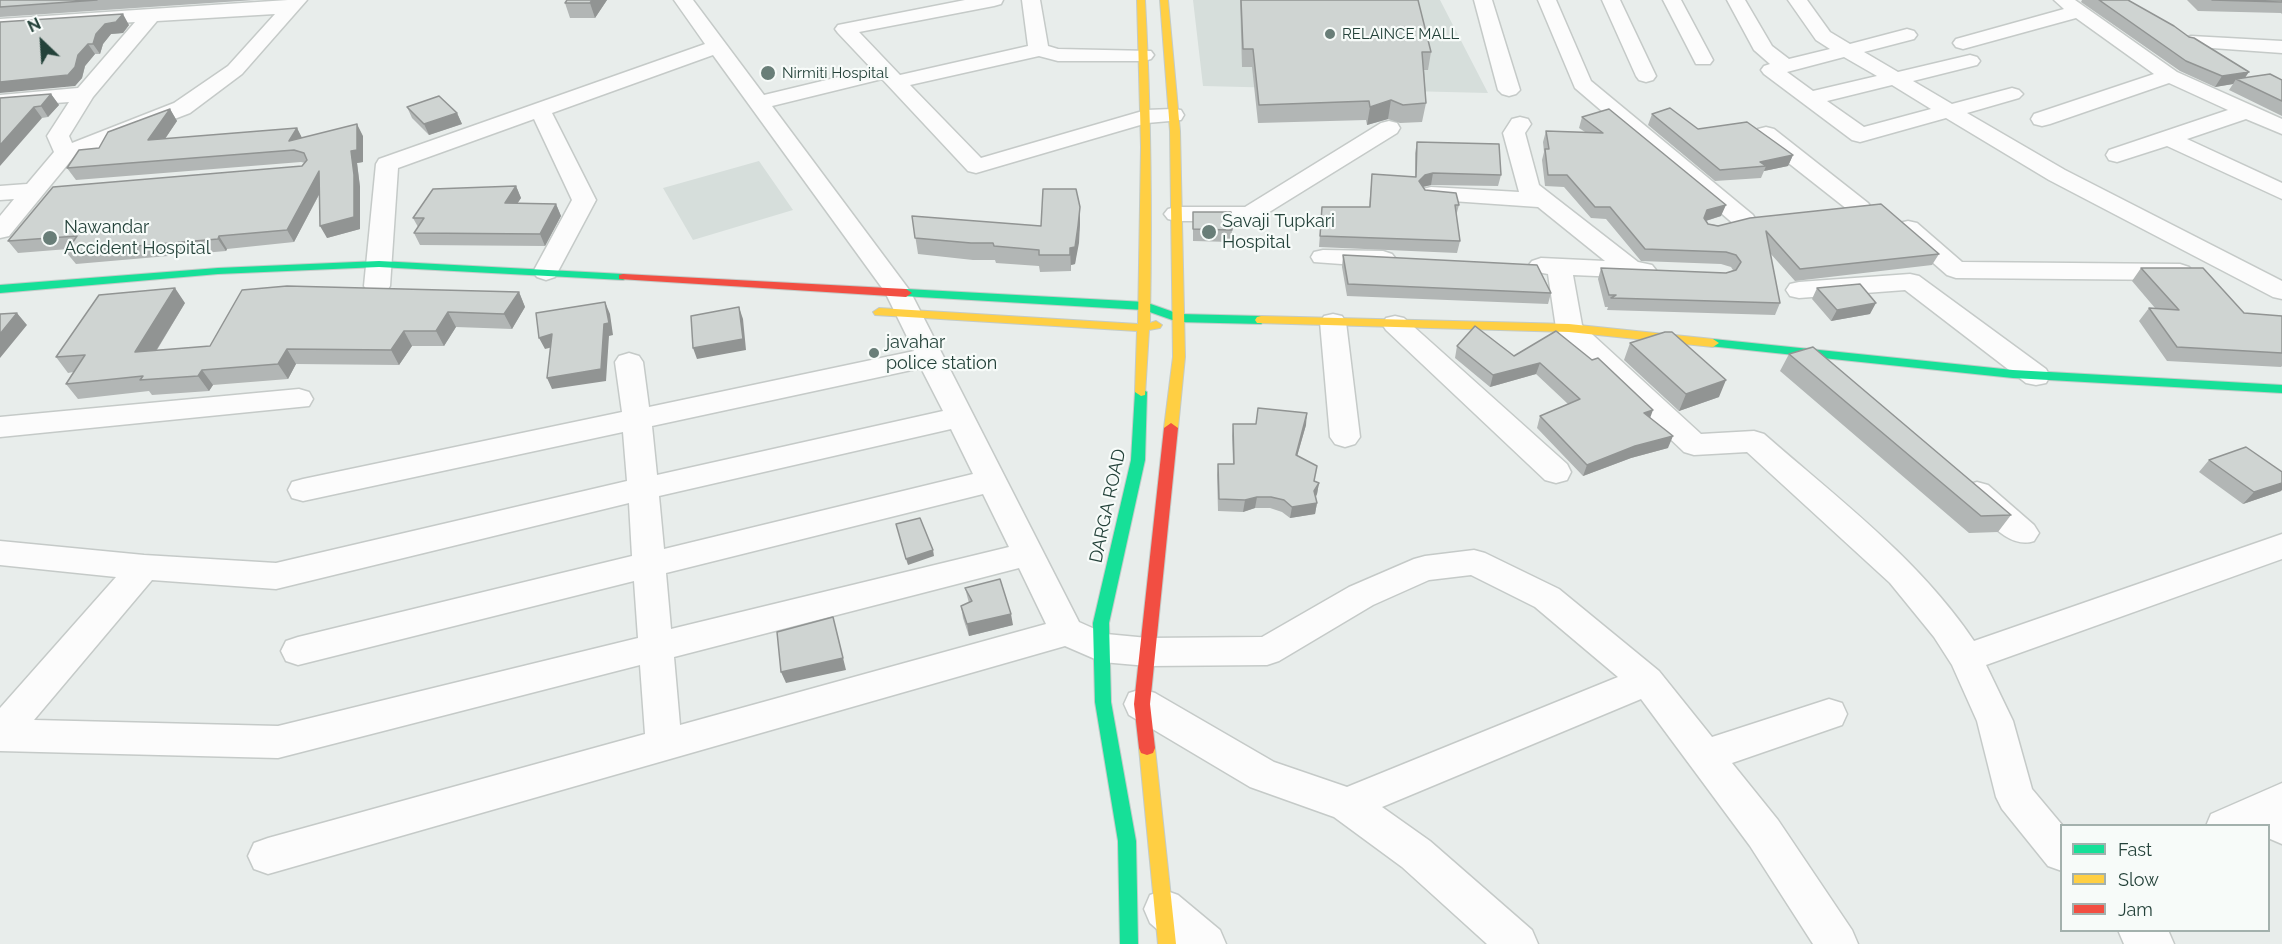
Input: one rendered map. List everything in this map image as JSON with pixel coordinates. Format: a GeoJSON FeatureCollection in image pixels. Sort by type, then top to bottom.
{"type":"FeatureCollection","features":[{"type":"Feature","properties":{"kind":"main road","name":"DARGA ROAD"},"geometry":{"type":"LineString","coordinates":[[1129,944],[1127,841],[1103,702],[1101,623],[1138,460],[1145,306],[1146,117],[1141,0]]}},
{"type":"Feature","properties":{"kind":"main road"},"geometry":{"type":"LineString","coordinates":[[1164,0],[1173,115],[1179,357],[1142,704],[1166,926]]}},
{"type":"Feature","properties":{"kind":"main road"},"geometry":{"type":"LineString","coordinates":[[0,289],[218,271],[378,281],[546,272],[903,303],[1144,328],[1178,318],[1569,328],[2036,376],[2282,389]]}},
{"type":"Feature","properties":{"kind":"main road"},"geometry":{"type":"LineString","coordinates":[[861,311],[903,303],[1145,306],[1178,318]]}},
{"type":"Feature","properties":{"kind":"street"},"geometry":{"type":"LineString","coordinates":[[683,0],[903,303],[1067,632],[1102,648],[1148,652],[1267,651],[1360,596],[1425,568],[1474,562],[1546,598],[1647,681],[1764,833],[1837,944]]}},
{"type":"Feature","properties":{"kind":"street"},"geometry":{"type":"LineString","coordinates":[[994,0],[845,29],[976,166],[1146,117],[1173,115]]}},
{"type":"Feature","properties":{"kind":"street"},"geometry":{"type":"LineString","coordinates":[[1031,0],[1039,50]]}},
{"type":"Feature","properties":{"kind":"street"},"geometry":{"type":"LineString","coordinates":[[1483,0],[1509,90]]}},
{"type":"Feature","properties":{"kind":"street"},"geometry":{"type":"LineString","coordinates":[[1547,0],[1582,84],[1755,219],[1713,228]]}},
{"type":"Feature","properties":{"kind":"street"},"geometry":{"type":"LineString","coordinates":[[1611,0],[1646,76]]}},
{"type":"Feature","properties":{"kind":"street"},"geometry":{"type":"LineString","coordinates":[[1672,0],[1703,60]]}},
{"type":"Feature","properties":{"kind":"street"},"geometry":{"type":"LineString","coordinates":[[1736,0],[1764,50],[1785,66]]}},
{"type":"Feature","properties":{"kind":"street"},"geometry":{"type":"LineString","coordinates":[[1797,0],[1823,36],[2057,175],[2282,291]]}},
{"type":"Feature","properties":{"kind":"street"},"geometry":{"type":"LineString","coordinates":[[0,25],[295,4]]}},
{"type":"Feature","properties":{"kind":"street"},"geometry":{"type":"LineString","coordinates":[[0,231],[65,153],[182,108],[235,70],[295,4]]}},
{"type":"Feature","properties":{"kind":"street"},"geometry":{"type":"LineString","coordinates":[[1811,98],[1897,79],[1967,52],[2071,5],[2170,76],[2282,126]]}},
{"type":"Feature","properties":{"kind":"street"},"geometry":{"type":"LineString","coordinates":[[65,153],[58,136],[84,94],[151,16]]}},
{"type":"Feature","properties":{"kind":"street"},"geometry":{"type":"LineString","coordinates":[[1907,35],[1771,70],[1860,135],[2012,94]]}},
{"type":"Feature","properties":{"kind":"street"},"geometry":{"type":"LineString","coordinates":[[2191,42],[2282,46]]}},
{"type":"Feature","properties":{"kind":"street"},"geometry":{"type":"LineString","coordinates":[[378,281],[387,164],[717,47]]}},
{"type":"Feature","properties":{"kind":"street"},"geometry":{"type":"LineString","coordinates":[[759,103],[1039,50],[1058,55],[1144,55]]}},
{"type":"Feature","properties":{"kind":"street"},"geometry":{"type":"LineString","coordinates":[[2042,119],[2170,76]]}},
{"type":"Feature","properties":{"kind":"street"},"geometry":{"type":"LineString","coordinates":[[0,101],[84,94]]}},
{"type":"Feature","properties":{"kind":"street"},"geometry":{"type":"LineString","coordinates":[[540,110],[584,201],[546,272]]}},
{"type":"Feature","properties":{"kind":"street"},"geometry":{"type":"LineString","coordinates":[[2117,154],[2248,111]]}},
{"type":"Feature","properties":{"kind":"street"},"geometry":{"type":"LineString","coordinates":[[1520,124],[1515,133],[1528,188],[1631,269]]}},
{"type":"Feature","properties":{"kind":"street"},"geometry":{"type":"LineString","coordinates":[[1176,214],[1251,214],[1389,128]]}},
{"type":"Feature","properties":{"kind":"street"},"geometry":{"type":"LineString","coordinates":[[1766,134],[1877,208],[1956,270],[2246,273]]}},
{"type":"Feature","properties":{"kind":"street"},"geometry":{"type":"LineString","coordinates":[[2168,138],[2282,192]]}},
{"type":"Feature","properties":{"kind":"street"},"geometry":{"type":"LineString","coordinates":[[0,193],[66,190]]}},
{"type":"Feature","properties":{"kind":"street"},"geometry":{"type":"LineString","coordinates":[[1431,194],[1544,200]]}},
{"type":"Feature","properties":{"kind":"street"},"geometry":{"type":"LineString","coordinates":[[1825,212],[1877,208]]}},
{"type":"Feature","properties":{"kind":"street"},"geometry":{"type":"LineString","coordinates":[[1323,257],[1405,260]]}},
{"type":"Feature","properties":{"kind":"street"},"geometry":{"type":"LineString","coordinates":[[1512,264],[1665,271]]}},
{"type":"Feature","properties":{"kind":"street"},"geometry":{"type":"LineString","coordinates":[[1559,266],[1569,328],[1694,445],[1754,441],[1901,574],[1946,627],[1966,658],[1995,721],[2015,797],[2060,853]]}},
{"type":"Feature","properties":{"kind":"street"},"geometry":{"type":"LineString","coordinates":[[1799,290],[1910,282],[2036,376]]}},
{"type":"Feature","properties":{"kind":"street"},"geometry":{"type":"LineString","coordinates":[[1333,322],[1345,437]]}},
{"type":"Feature","properties":{"kind":"street"},"geometry":{"type":"LineString","coordinates":[[1395,324],[1556,471]]}},
{"type":"Feature","properties":{"kind":"street"},"geometry":{"type":"LineString","coordinates":[[1812,353],[1847,383]]}},
{"type":"Feature","properties":{"kind":"street"},"geometry":{"type":"LineString","coordinates":[[303,490],[930,357]]}},
{"type":"Feature","properties":{"kind":"street"},"geometry":{"type":"LineString","coordinates":[[629,362],[664,745]]}},
{"type":"Feature","properties":{"kind":"street"},"geometry":{"type":"LineString","coordinates":[[0,427],[298,399]]}},
{"type":"Feature","properties":{"kind":"street"},"geometry":{"type":"LineString","coordinates":[[0,553],[144,567],[276,576],[642,489],[960,417]]}},
{"type":"Feature","properties":{"kind":"street"},"geometry":{"type":"LineString","coordinates":[[1953,473],[2024,532]]}},
{"type":"Feature","properties":{"kind":"street"},"geometry":{"type":"LineString","coordinates":[[298,651],[991,481]]}},
{"type":"Feature","properties":{"kind":"street"},"geometry":{"type":"LineString","coordinates":[[1966,658],[2282,546]]}},
{"type":"Feature","properties":{"kind":"street"},"geometry":{"type":"LineString","coordinates":[[0,735],[278,742],[1028,554]]}},
{"type":"Feature","properties":{"kind":"street"},"geometry":{"type":"LineString","coordinates":[[0,735],[144,567]]}},
{"type":"Feature","properties":{"kind":"street"},"geometry":{"type":"LineString","coordinates":[[268,856],[1067,632]]}},
{"type":"Feature","properties":{"kind":"street"},"geometry":{"type":"LineString","coordinates":[[1347,804],[1647,681]]}},
{"type":"Feature","properties":{"kind":"street"},"geometry":{"type":"LineString","coordinates":[[1142,704],[1263,775],[1347,804],[1416,854],[1517,944]]}},
{"type":"Feature","properties":{"kind":"street"},"geometry":{"type":"LineString","coordinates":[[1704,756],[1829,714]]}},
{"type":"Feature","properties":{"kind":"street"},"geometry":{"type":"LineString","coordinates":[[2229,824],[2275,812]]}},
{"type":"Feature","properties":{"kind":"street"},"geometry":{"type":"LineString","coordinates":[[1166,926],[1205,944]]}},
{"type":"Feature","properties":{"kind":"street"},"geometry":{"type":"LineString","coordinates":[[2140,932],[2153,944]]}},
{"type":"Feature","properties":{"kind":"shaded area"},"geometry":{"type":"Polygon","coordinates":[[[1193,0],[1440,0],[1488,93],[1203,86],[1193,0]]]}},
{"type":"Feature","properties":{"kind":"shaded area"},"geometry":{"type":"Polygon","coordinates":[[[759,161],[793,210],[693,240],[663,188],[759,161]]]}},
{"type":"Feature","properties":{"kind":"building"},"geometry":{"type":"Polygon","coordinates":[[[0,0],[97,0],[0,7],[0,0]]]}},
{"type":"Feature","properties":{"kind":"building"},"geometry":{"type":"Polygon","coordinates":[[[567,0],[592,0],[590,3],[565,3],[567,0]]]}},
{"type":"Feature","properties":{"kind":"building","name":"RELAINCE MALL"},"geometry":{"type":"Polygon","coordinates":[[[1241,0],[1418,0],[1431,52],[1422,52],[1426,103],[1403,105],[1391,100],[1370,107],[1369,101],[1259,105],[1253,49],[1243,49],[1241,0]]]}},
{"type":"Feature","properties":{"kind":"building"},"geometry":{"type":"Polygon","coordinates":[[[2099,0],[2128,0],[2249,72],[2222,76],[2186,61],[2099,0]]]}},
{"type":"Feature","properties":{"kind":"building"},"geometry":{"type":"Polygon","coordinates":[[[2212,0],[2282,0],[2282,2],[2212,0]]]}},
{"type":"Feature","properties":{"kind":"building"},"geometry":{"type":"Polygon","coordinates":[[[123,14],[116,22],[105,24],[96,34],[93,44],[88,44],[78,55],[75,67],[68,75],[0,82],[0,22],[123,14]]]}},
{"type":"Feature","properties":{"kind":"building"},"geometry":{"type":"Polygon","coordinates":[[[2270,74],[2282,80],[2282,101],[2236,79],[2270,74]]]}},
{"type":"Feature","properties":{"kind":"building"},"geometry":{"type":"Polygon","coordinates":[[[51,94],[41,106],[34,107],[0,145],[0,98],[51,94]]]}},
{"type":"Feature","properties":{"kind":"building"},"geometry":{"type":"Polygon","coordinates":[[[439,96],[457,113],[424,124],[407,107],[439,96]]]}},
{"type":"Feature","properties":{"kind":"building"},"geometry":{"type":"Polygon","coordinates":[[[1670,108],[1698,129],[1747,122],[1793,155],[1760,162],[1766,166],[1720,170],[1652,114],[1670,108]]]}},
{"type":"Feature","properties":{"kind":"building"},"geometry":{"type":"Polygon","coordinates":[[[170,109],[148,140],[297,128],[289,141],[357,124],[357,150],[351,151],[354,175],[354,217],[320,226],[319,171],[287,230],[219,236],[218,239],[66,252],[77,236],[8,241],[53,187],[302,166],[307,160],[304,153],[294,150],[67,168],[79,150],[99,148],[108,132],[170,109]]]}},
{"type":"Feature","properties":{"kind":"building"},"geometry":{"type":"Polygon","coordinates":[[[1609,109],[1726,205],[1707,210],[1704,218],[1708,224],[1718,226],[1750,218],[1881,204],[1939,254],[1800,269],[1766,231],[1780,303],[1611,298],[1616,295],[1609,295],[1601,268],[1726,273],[1736,270],[1741,262],[1736,255],[1726,252],[1645,249],[1610,207],[1595,207],[1567,175],[1548,175],[1545,149],[1549,149],[1546,131],[1603,133],[1582,117],[1609,109]]]}},
{"type":"Feature","properties":{"kind":"building"},"geometry":{"type":"Polygon","coordinates":[[[1417,142],[1499,144],[1501,175],[1433,173],[1425,175],[1419,181],[1425,190],[1456,193],[1459,205],[1455,205],[1460,241],[1320,236],[1322,207],[1370,207],[1372,174],[1416,177],[1417,142]]]}},
{"type":"Feature","properties":{"kind":"building"},"geometry":{"type":"Polygon","coordinates":[[[516,186],[505,203],[556,204],[540,234],[414,233],[424,218],[413,218],[433,189],[516,186]]]}},
{"type":"Feature","properties":{"kind":"building"},"geometry":{"type":"Polygon","coordinates":[[[1043,189],[1076,189],[1080,207],[1075,247],[1070,248],[1070,255],[1039,255],[1039,250],[994,246],[993,243],[915,238],[912,216],[1041,226],[1043,189]]]}},
{"type":"Feature","properties":{"kind":"building"},"geometry":{"type":"Polygon","coordinates":[[[1193,212],[1231,212],[1232,230],[1193,229],[1193,212]]]}},
{"type":"Feature","properties":{"kind":"building"},"geometry":{"type":"Polygon","coordinates":[[[1343,255],[1537,265],[1551,293],[1348,284],[1343,255]]]}},
{"type":"Feature","properties":{"kind":"building"},"geometry":{"type":"Polygon","coordinates":[[[2141,268],[2203,268],[2244,313],[2282,316],[2282,353],[2177,347],[2149,308],[2179,310],[2141,268]]]}},
{"type":"Feature","properties":{"kind":"building"},"geometry":{"type":"Polygon","coordinates":[[[1860,284],[1876,303],[1837,310],[1817,288],[1860,284]]]}},
{"type":"Feature","properties":{"kind":"building"},"geometry":{"type":"Polygon","coordinates":[[[287,286],[519,292],[504,314],[448,312],[436,331],[404,331],[391,350],[287,349],[278,364],[202,370],[198,376],[140,380],[143,376],[66,384],[85,355],[56,357],[99,295],[175,288],[135,352],[210,346],[242,290],[287,286]]]}},
{"type":"Feature","properties":{"kind":"building"},"geometry":{"type":"Polygon","coordinates":[[[605,302],[609,323],[604,324],[601,369],[547,378],[552,334],[539,338],[536,313],[605,302]]]}},
{"type":"Feature","properties":{"kind":"building"},"geometry":{"type":"Polygon","coordinates":[[[739,307],[743,339],[693,348],[691,316],[739,307]]]}},
{"type":"Feature","properties":{"kind":"building"},"geometry":{"type":"Polygon","coordinates":[[[17,313],[0,334],[0,314],[17,313]]]}},
{"type":"Feature","properties":{"kind":"building"},"geometry":{"type":"Polygon","coordinates":[[[1475,326],[1514,356],[1556,331],[1592,360],[1598,358],[1653,410],[1644,413],[1673,436],[1635,446],[1587,465],[1540,416],[1580,399],[1540,363],[1493,375],[1457,346],[1475,326]]]}},
{"type":"Feature","properties":{"kind":"building"},"geometry":{"type":"Polygon","coordinates":[[[1672,332],[1726,380],[1686,394],[1630,343],[1672,332]]]}},
{"type":"Feature","properties":{"kind":"building"},"geometry":{"type":"Polygon","coordinates":[[[1813,347],[2011,515],[1981,516],[1789,354],[1813,347]]]}},
{"type":"Feature","properties":{"kind":"building"},"geometry":{"type":"Polygon","coordinates":[[[1258,408],[1307,413],[1296,455],[1317,466],[1314,481],[1319,483],[1314,491],[1317,503],[1292,507],[1284,500],[1271,497],[1245,500],[1219,499],[1218,464],[1234,464],[1233,424],[1256,424],[1258,408]]]}},
{"type":"Feature","properties":{"kind":"building"},"geometry":{"type":"Polygon","coordinates":[[[2246,447],[2282,472],[2282,483],[2254,492],[2209,460],[2246,447]]]}},
{"type":"Feature","properties":{"kind":"building"},"geometry":{"type":"Polygon","coordinates":[[[920,518],[933,550],[906,559],[896,524],[920,518]]]}},
{"type":"Feature","properties":{"kind":"building"},"geometry":{"type":"Polygon","coordinates":[[[1000,579],[1011,614],[967,624],[961,606],[972,601],[965,588],[1000,579]]]}},
{"type":"Feature","properties":{"kind":"building"},"geometry":{"type":"Polygon","coordinates":[[[833,617],[843,658],[781,672],[777,632],[833,617]]]}},
{"type":"Feature","properties":{"kind":"traffic: fast"},"geometry":{"type":"LineString","coordinates":[[0,289],[218,271],[379,264],[623,277]]}},
{"type":"Feature","properties":{"kind":"traffic: fast"},"geometry":{"type":"LineString","coordinates":[[906,293],[1145,306],[1178,318],[1261,320]]}},
{"type":"Feature","properties":{"kind":"traffic: fast"},"geometry":{"type":"LineString","coordinates":[[1713,343],[2013,374],[2282,389]]}},
{"type":"Feature","properties":{"kind":"traffic: fast"},"geometry":{"type":"LineString","coordinates":[[1129,944],[1127,841],[1103,702],[1101,623],[1138,460],[1141,392]]}},
{"type":"Feature","properties":{"kind":"traffic: slow"},"geometry":{"type":"LineString","coordinates":[[1141,0],[1146,196],[1141,392]]}},
{"type":"Feature","properties":{"kind":"traffic: slow"},"geometry":{"type":"LineString","coordinates":[[1164,0],[1175,131],[1179,357],[1171,428]]}},
{"type":"Feature","properties":{"kind":"traffic: slow"},"geometry":{"type":"LineString","coordinates":[[879,312],[1144,328],[1156,325]]}},
{"type":"Feature","properties":{"kind":"traffic: slow"},"geometry":{"type":"LineString","coordinates":[[1261,320],[1569,328],[1713,343]]}},
{"type":"Feature","properties":{"kind":"traffic: slow"},"geometry":{"type":"LineString","coordinates":[[1147,748],[1167,944]]}},
{"type":"Feature","properties":{"kind":"traffic: jam"},"geometry":{"type":"LineString","coordinates":[[623,277],[906,293]]}},
{"type":"Feature","properties":{"kind":"traffic: jam"},"geometry":{"type":"LineString","coordinates":[[1147,748],[1142,704],[1171,428]]}},
{"type":"Feature","properties":{"kind":"place","name":"RELAINCE MALL"},"geometry":{"type":"Point","coordinates":[1330,34]}},
{"type":"Feature","properties":{"kind":"place","name":"Nirmiti Hospital"},"geometry":{"type":"Point","coordinates":[768,73]}},
{"type":"Feature","properties":{"kind":"place","name":"Savaji Tupkari Hospital"},"geometry":{"type":"Point","coordinates":[1209,232]}},
{"type":"Feature","properties":{"kind":"place","name":"Nawandar Accident Hospital"},"geometry":{"type":"Point","coordinates":[50,238]}},
{"type":"Feature","properties":{"kind":"place","name":"javahar police station"},"geometry":{"type":"Point","coordinates":[874,353]}}]}
